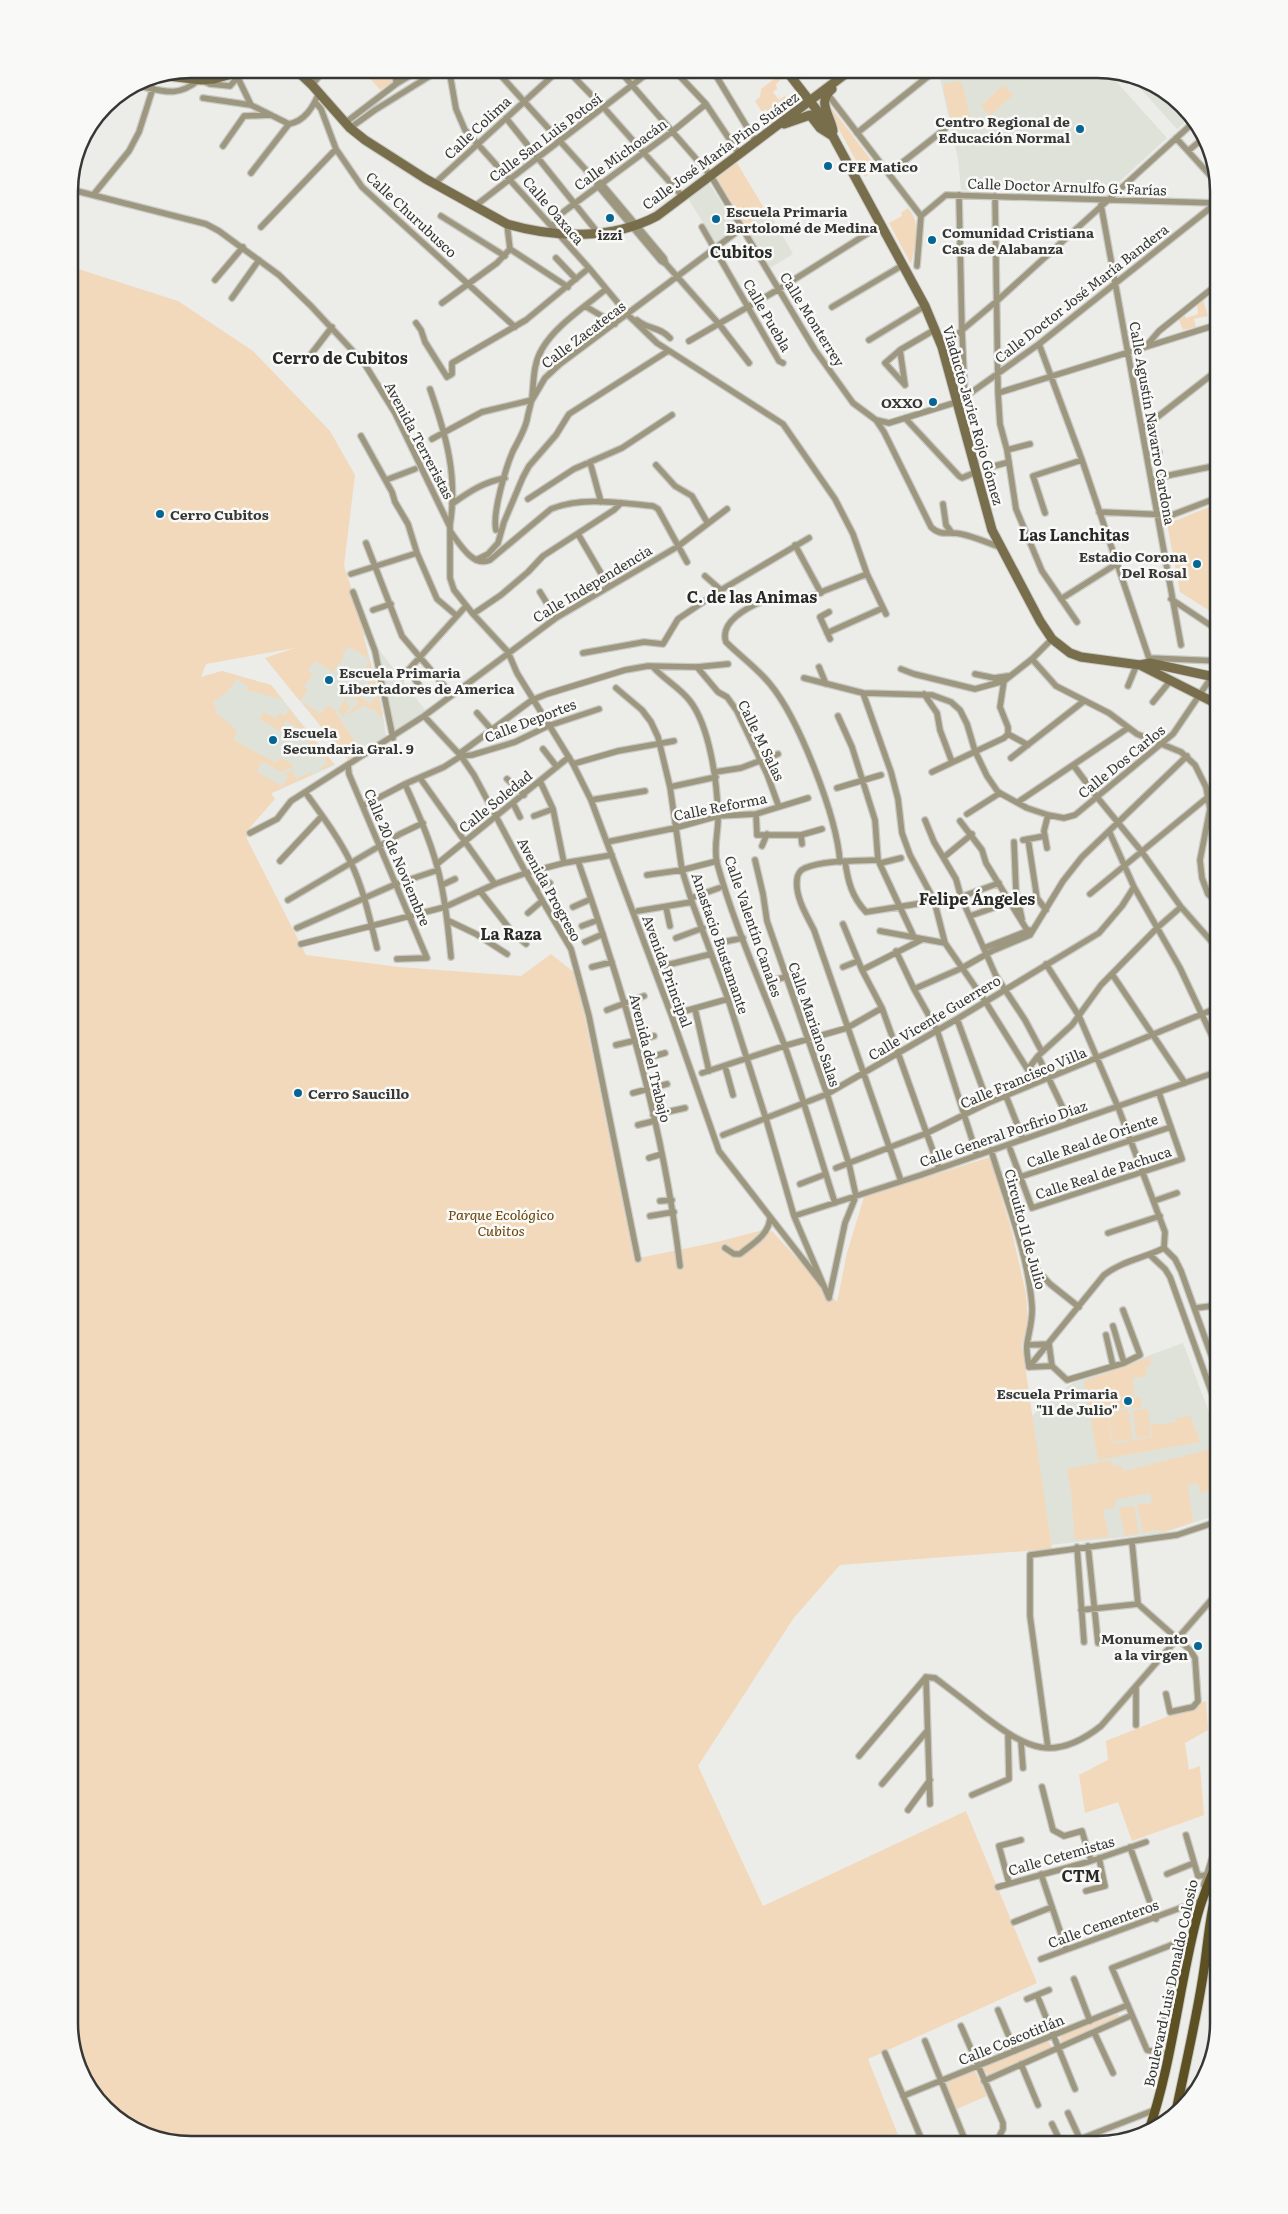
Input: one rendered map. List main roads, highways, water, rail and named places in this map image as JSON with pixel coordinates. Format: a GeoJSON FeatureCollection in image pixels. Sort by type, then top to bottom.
{"type":"FeatureCollection","features":[{"type":"Feature","properties":{"kind":"main road"},"geometry":{"type":"LineString","coordinates":[[182,78],[200,80],[223,77]]}},
{"type":"Feature","properties":{"kind":"main road","name":"Calle José María Pino Suárez"},"geometry":{"type":"LineString","coordinates":[[304,77],[348,126],[394,160],[507,224],[524,229],[598,233],[635,226],[663,212],[811,101],[834,88],[836,81],[840,78]]}},
{"type":"Feature","properties":{"kind":"main road","name":"Viaducto Javier Rojo Gómez"},"geometry":{"type":"LineString","coordinates":[[792,78],[811,101],[833,137],[936,329],[992,530],[1019,583],[1052,639],[1070,653],[1081,657],[1145,664]]}},
{"type":"Feature","properties":{"kind":"main road"},"geometry":{"type":"LineString","coordinates":[[826,92],[824,105],[831,120],[833,137]]}},
{"type":"Feature","properties":{"kind":"main road"},"geometry":{"type":"LineString","coordinates":[[779,125],[810,115],[820,128],[833,137]]}},
{"type":"Feature","properties":{"kind":"main road"},"geometry":{"type":"LineString","coordinates":[[1145,664],[1210,675]]}},
{"type":"Feature","properties":{"kind":"main road"},"geometry":{"type":"LineString","coordinates":[[1145,664],[1210,700]]}},
{"type":"Feature","properties":{"kind":"main road","name":"Boulevard Luis Donaldo Colosio"},"geometry":{"type":"LineString","coordinates":[[1152,2122],[1170,2055],[1192,1937],[1202,1900],[1210,1880]]}},
{"type":"Feature","properties":{"kind":"main road"},"geometry":{"type":"LineString","coordinates":[[1178,2102],[1209,1942],[1210,1926]]}},
{"type":"Feature","properties":{"kind":"place","name":"Centro Regional de Educación Normal"},"geometry":{"type":"Point","coordinates":[1080,129]}},
{"type":"Feature","properties":{"kind":"place","name":"CFE Matico"},"geometry":{"type":"Point","coordinates":[828,166]}},
{"type":"Feature","properties":{"kind":"place","name":"izzi"},"geometry":{"type":"Point","coordinates":[610,218]}},
{"type":"Feature","properties":{"kind":"place","name":"Escuela Primaria Bartolomé de Medina"},"geometry":{"type":"Point","coordinates":[716,219]}},
{"type":"Feature","properties":{"kind":"place","name":"Comunidad Cristiana Casa de Alabanza"},"geometry":{"type":"Point","coordinates":[932,240]}},
{"type":"Feature","properties":{"kind":"place","name":"OXXO"},"geometry":{"type":"Point","coordinates":[933,402]}},
{"type":"Feature","properties":{"kind":"place","name":"Cerro Cubitos"},"geometry":{"type":"Point","coordinates":[160,514]}},
{"type":"Feature","properties":{"kind":"place","name":"Estadio Corona Del Rosal"},"geometry":{"type":"Point","coordinates":[1197,564]}},
{"type":"Feature","properties":{"kind":"place","name":"Escuela Primaria Libertadores de America"},"geometry":{"type":"Point","coordinates":[329,680]}},
{"type":"Feature","properties":{"kind":"place","name":"Escuela Secundaria Gral. 9"},"geometry":{"type":"Point","coordinates":[273,740]}},
{"type":"Feature","properties":{"kind":"place","name":"Cerro Saucillo"},"geometry":{"type":"Point","coordinates":[298,1093]}},
{"type":"Feature","properties":{"kind":"place","name":"Escuela Primaria \"11 de Julio\""},"geometry":{"type":"Point","coordinates":[1128,1401]}},
{"type":"Feature","properties":{"kind":"place","name":"Monumento a la virgen"},"geometry":{"type":"Point","coordinates":[1198,1646]}},
{"type":"Feature","properties":{"kind":"district","name":"Cubitos"},"geometry":{"type":"Point","coordinates":[741,251]}},
{"type":"Feature","properties":{"kind":"district","name":"Cerro de Cubitos"},"geometry":{"type":"Point","coordinates":[340,357]}},
{"type":"Feature","properties":{"kind":"district","name":"Las Lanchitas"},"geometry":{"type":"Point","coordinates":[1074,534]}},
{"type":"Feature","properties":{"kind":"district","name":"C. de las Animas"},"geometry":{"type":"Point","coordinates":[752,596]}},
{"type":"Feature","properties":{"kind":"district","name":"Felipe Ángeles"},"geometry":{"type":"Point","coordinates":[977,898]}},
{"type":"Feature","properties":{"kind":"district","name":"La Raza"},"geometry":{"type":"Point","coordinates":[511,933]}},
{"type":"Feature","properties":{"kind":"district","name":"CTM"},"geometry":{"type":"Point","coordinates":[1081,1875]}},
{"type":"Feature","properties":{"kind":"park label","name":"Parque Ecológico Cubitos"},"geometry":{"type":"Point","coordinates":[501,1222]}}]}
